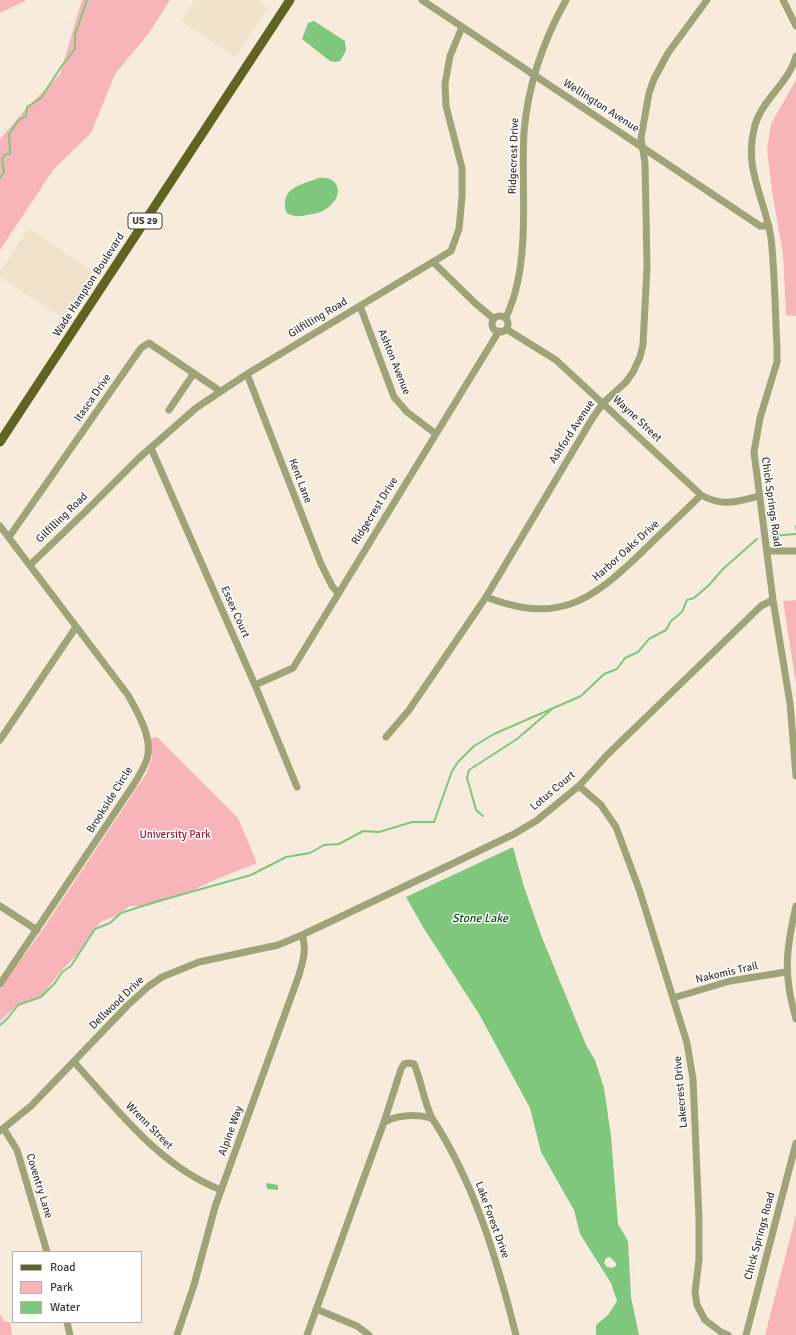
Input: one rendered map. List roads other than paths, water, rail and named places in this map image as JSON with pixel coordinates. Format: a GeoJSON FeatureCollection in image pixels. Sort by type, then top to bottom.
{"type":"FeatureCollection","features":[{"type":"Feature","properties":{"kind":"main road","name":"Wade Hampton Boulevard"},"geometry":{"type":"LineString","coordinates":[[0,442],[290,0]]}},
{"type":"Feature","properties":{"kind":"street","name":"Wellington Avenue"},"geometry":{"type":"LineString","coordinates":[[422,0],[760,226],[769,226]]}},
{"type":"Feature","properties":{"kind":"street","name":"Ridgecrest Drive"},"geometry":{"type":"LineString","coordinates":[[506,318],[515,293],[522,240],[524,133],[527,105],[534,76],[548,35],[566,0]]}},
{"type":"Feature","properties":{"kind":"street","name":"Ashford Avenue"},"geometry":{"type":"LineString","coordinates":[[386,737],[409,710],[486,597],[592,419],[603,404],[626,382],[633,372],[640,357],[647,295],[645,163],[642,147],[642,129],[645,107],[654,79],[679,37],[707,0]]}},
{"type":"Feature","properties":{"kind":"street"},"geometry":{"type":"LineString","coordinates":[[783,0],[796,26]]}},
{"type":"Feature","properties":{"kind":"street","name":"Gilfilling Road"},"geometry":{"type":"LineString","coordinates":[[30,564],[185,417],[220,391],[247,374],[451,251],[454,247],[459,229],[462,197],[462,168],[445,96],[446,72],[450,56],[462,27]]}},
{"type":"Feature","properties":{"kind":"street","name":"Chick Springs Road"},"geometry":{"type":"LineString","coordinates":[[796,56],[790,69],[759,114],[752,137],[751,164],[769,226],[773,259],[777,362],[760,418],[754,445],[754,452],[773,600],[790,704],[796,776]]}},
{"type":"Feature","properties":{"kind":"street"},"geometry":{"type":"LineString","coordinates":[[433,262],[475,303],[494,319]]}},
{"type":"Feature","properties":{"kind":"street","name":"Ashton Avenue"},"geometry":{"type":"LineString","coordinates":[[360,306],[394,397],[399,405],[436,434]]}},
{"type":"Feature","properties":{"kind":"street"},"geometry":{"type":"LineString","coordinates":[[501,316],[506,318],[508,325],[502,330],[493,327],[494,319],[501,316]]}},
{"type":"Feature","properties":{"kind":"street","name":"Ridgecrest Drive"},"geometry":{"type":"LineString","coordinates":[[255,685],[293,668],[436,434],[502,330]]}},
{"type":"Feature","properties":{"kind":"street","name":"Wayne Street"},"geometry":{"type":"LineString","coordinates":[[502,330],[552,357],[701,495],[718,503],[740,501],[759,496]]}},
{"type":"Feature","properties":{"kind":"street","name":"Itasca Drive"},"geometry":{"type":"LineString","coordinates":[[9,537],[141,348],[149,343],[220,391]]}},
{"type":"Feature","properties":{"kind":"street"},"geometry":{"type":"LineString","coordinates":[[169,410],[194,373]]}},
{"type":"Feature","properties":{"kind":"street","name":"Kent Lane"},"geometry":{"type":"LineString","coordinates":[[247,374],[320,564],[332,586],[338,593]]}},
{"type":"Feature","properties":{"kind":"street","name":"Essex Court"},"geometry":{"type":"LineString","coordinates":[[151,448],[255,685],[297,787]]}},
{"type":"Feature","properties":{"kind":"street","name":"Harbor Oaks Drive"},"geometry":{"type":"LineString","coordinates":[[486,597],[506,605],[531,609],[556,608],[579,601],[592,595],[610,582],[701,495]]}},
{"type":"Feature","properties":{"kind":"street","name":"Brookside Circle"},"geometry":{"type":"LineString","coordinates":[[0,526],[109,669],[136,710],[146,738],[147,758],[134,784],[0,984]]}},
{"type":"Feature","properties":{"kind":"street"},"geometry":{"type":"LineString","coordinates":[[767,551],[796,551]]}},
{"type":"Feature","properties":{"kind":"street","name":"Lotus Court"},"geometry":{"type":"LineString","coordinates":[[302,935],[514,834],[547,813],[579,786],[607,755],[732,633],[761,606],[773,600]]}},
{"type":"Feature","properties":{"kind":"street"},"geometry":{"type":"LineString","coordinates":[[0,740],[76,627]]}},
{"type":"Feature","properties":{"kind":"street","name":"Lakecrest Drive"},"geometry":{"type":"LineString","coordinates":[[579,786],[600,805],[616,827],[640,892],[687,1043],[693,1079],[698,1219],[699,1260],[695,1292],[700,1313],[710,1325],[728,1335]]}},
{"type":"Feature","properties":{"kind":"street"},"geometry":{"type":"LineString","coordinates":[[0,906],[37,930]]}},
{"type":"Feature","properties":{"kind":"street"},"geometry":{"type":"LineString","coordinates":[[796,906],[788,940],[786,972],[790,997],[796,1019]]}},
{"type":"Feature","properties":{"kind":"street","name":"Dellwood Drive"},"geometry":{"type":"LineString","coordinates":[[2,1130],[31,1106],[140,993],[175,970],[199,962],[278,945],[302,935]]}},
{"type":"Feature","properties":{"kind":"street","name":"Alpine Way"},"geometry":{"type":"LineString","coordinates":[[177,1335],[194,1285],[221,1190],[299,975],[304,956],[304,942],[302,935]]}},
{"type":"Feature","properties":{"kind":"street","name":"Nakomis Trail"},"geometry":{"type":"LineString","coordinates":[[673,998],[730,981],[786,972]]}},
{"type":"Feature","properties":{"kind":"street","name":"Wrenn Street"},"geometry":{"type":"LineString","coordinates":[[74,1062],[159,1153],[188,1173],[221,1190]]}},
{"type":"Feature","properties":{"kind":"street","name":"Lake Forest Drive"},"geometry":{"type":"LineString","coordinates":[[307,1335],[384,1122],[401,1069],[404,1064],[409,1063],[414,1064],[423,1098],[432,1118],[447,1141],[472,1191],[497,1266],[516,1335]]}},
{"type":"Feature","properties":{"kind":"street"},"geometry":{"type":"LineString","coordinates":[[384,1122],[406,1115],[419,1115],[432,1118]]}},
{"type":"Feature","properties":{"kind":"street","name":"Coventry Lane"},"geometry":{"type":"LineString","coordinates":[[2,1130],[17,1150],[47,1251]]}},
{"type":"Feature","properties":{"kind":"street","name":"Chick Springs Road"},"geometry":{"type":"LineString","coordinates":[[746,1335],[796,1143]]}},
{"type":"Feature","properties":{"kind":"street"},"geometry":{"type":"LineString","coordinates":[[316,1309],[357,1326],[369,1335]]}},
{"type":"Feature","properties":{"kind":"street"},"geometry":{"type":"LineString","coordinates":[[67,1323],[70,1335]]}},
{"type":"Feature","properties":{"kind":"water"},"geometry":{"type":"Polygon","coordinates":[[[314,21],[345,41],[346,51],[340,61],[330,61],[302,39],[308,23],[314,21]]]}},
{"type":"Feature","properties":{"kind":"water"},"geometry":{"type":"Polygon","coordinates":[[[319,178],[331,180],[337,187],[337,196],[330,206],[325,210],[313,214],[293,216],[288,214],[286,212],[285,204],[286,197],[289,192],[299,185],[319,178]]]}},
{"type":"Feature","properties":{"kind":"water","name":"Stone Lake"},"geometry":{"type":"Polygon","coordinates":[[[513,847],[524,887],[541,935],[586,1045],[595,1060],[604,1088],[611,1136],[618,1224],[628,1241],[631,1297],[639,1335],[596,1335],[596,1325],[608,1315],[617,1301],[611,1283],[580,1234],[574,1210],[541,1152],[530,1108],[479,1014],[423,927],[406,897],[513,847]],[[610,1257],[606,1258],[604,1263],[607,1267],[612,1268],[616,1266],[616,1263],[610,1257]]]}},
{"type":"Feature","properties":{"kind":"water"},"geometry":{"type":"Polygon","coordinates":[[[267,1183],[278,1185],[278,1190],[268,1189],[266,1186],[267,1183]]]}},
{"type":"Feature","properties":{"kind":"waterway"},"geometry":{"type":"LineString","coordinates":[[0,178],[4,172],[2,159],[6,154],[10,154],[9,134],[19,120],[26,116],[27,107],[41,98],[61,67],[75,49],[75,35],[87,0]]}},
{"type":"Feature","properties":{"kind":"waterway"},"geometry":{"type":"LineString","coordinates":[[772,536],[796,534]]}},
{"type":"Feature","properties":{"kind":"waterway"},"geometry":{"type":"LineString","coordinates":[[0,1025],[18,1005],[41,997],[55,983],[62,972],[71,966],[95,929],[110,923],[121,913],[251,875],[286,857],[310,853],[324,845],[339,844],[363,831],[379,832],[412,822],[434,822],[452,771],[458,762],[474,746],[494,734],[581,696],[604,674],[617,669],[625,658],[638,652],[649,639],[666,630],[671,621],[682,612],[687,600],[694,598],[709,585],[724,568],[757,539]]}},
{"type":"Feature","properties":{"kind":"waterway"},"geometry":{"type":"LineString","coordinates":[[483,816],[476,810],[467,778],[469,770],[517,739],[552,709]]}},
{"type":"Feature","properties":{"kind":"park label","name":"University Park"},"geometry":{"type":"Point","coordinates":[175,835]}}]}
